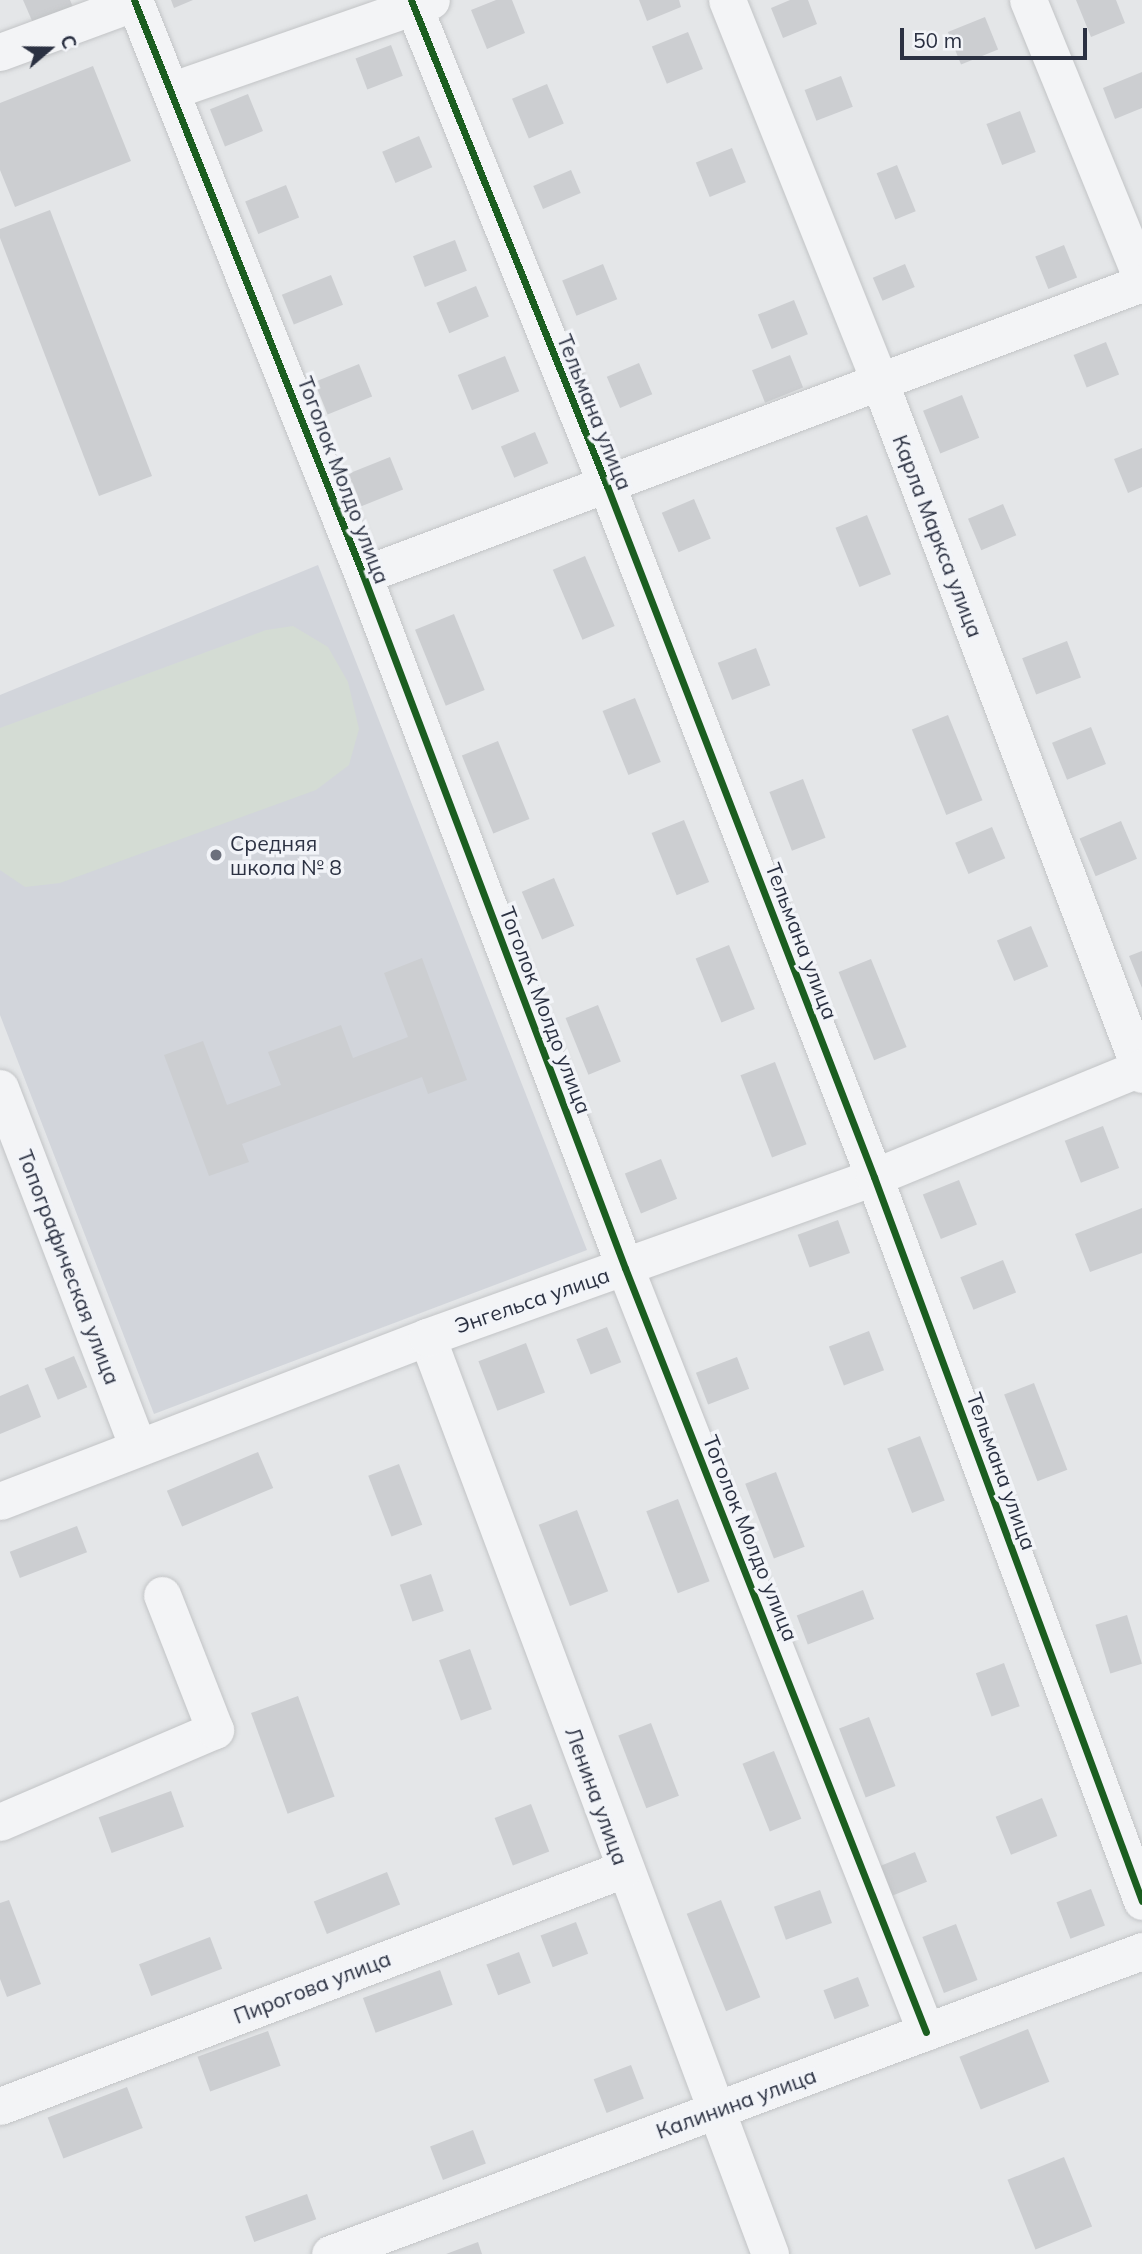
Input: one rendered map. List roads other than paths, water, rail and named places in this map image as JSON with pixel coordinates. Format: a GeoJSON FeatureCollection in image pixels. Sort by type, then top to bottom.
{"type":"FeatureCollection","features":[{"type":"Feature","properties":{"kind":"street","name":"Карла Маркса улица"},"geometry":{"type":"LineString","coordinates":[[727,0],[880,383],[1141,1070]]}},
{"type":"Feature","properties":{"kind":"street"},"geometry":{"type":"LineString","coordinates":[[363,575],[880,383],[1142,281],[1028,0]]}},
{"type":"Feature","properties":{"kind":"street"},"geometry":{"type":"LineString","coordinates":[[0,52],[134,1]]}},
{"type":"Feature","properties":{"kind":"street","name":"Тоголок Молдо улица"},"geometry":{"type":"LineString","coordinates":[[134,1],[173,90],[363,575],[625,1268],[926,2032]]}},
{"type":"Feature","properties":{"kind":"street"},"geometry":{"type":"LineString","coordinates":[[173,90],[418,2]]}},
{"type":"Feature","properties":{"kind":"street","name":"Тельмана улица"},"geometry":{"type":"LineString","coordinates":[[418,2],[874,1177],[1142,1901]]}},
{"type":"Feature","properties":{"kind":"street","name":"Энгельса улица"},"geometry":{"type":"LineString","coordinates":[[0,1501],[427,1337],[874,1177],[1141,1070]]}},
{"type":"Feature","properties":{"kind":"street","name":"Топографическая улица"},"geometry":{"type":"LineString","coordinates":[[0,1087],[138,1447]]}},
{"type":"Feature","properties":{"kind":"street","name":"Ленина улица"},"geometry":{"type":"LineString","coordinates":[[427,1337],[713,2111],[770,2254]]}},
{"type":"Feature","properties":{"kind":"street"},"geometry":{"type":"LineString","coordinates":[[0,1822],[215,1730],[162,1595]]}},
{"type":"Feature","properties":{"kind":"street","name":"Пирогова улица"},"geometry":{"type":"LineString","coordinates":[[0,2106],[624,1869]]}},
{"type":"Feature","properties":{"kind":"street","name":"Калинина улица"},"geometry":{"type":"LineString","coordinates":[[330,2254],[1142,1951]]}},
{"type":"Feature","properties":{"kind":"place","name":"Средняя школа № 8"},"geometry":{"type":"Point","coordinates":[216,855]}}]}
